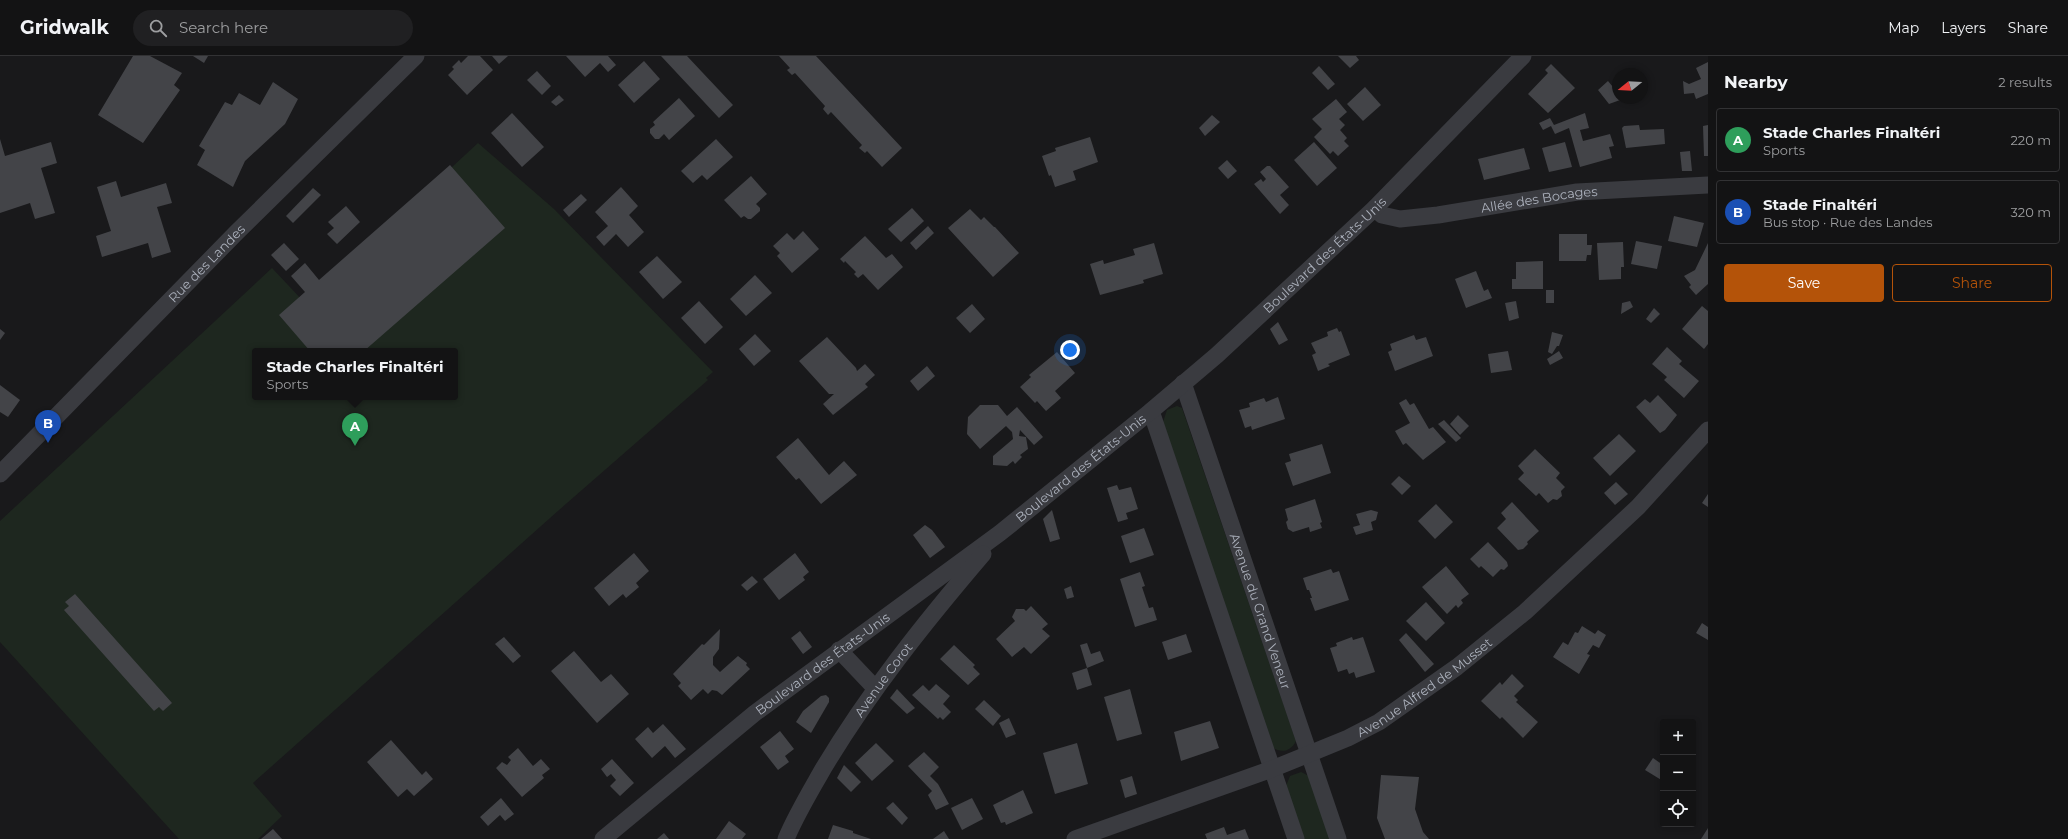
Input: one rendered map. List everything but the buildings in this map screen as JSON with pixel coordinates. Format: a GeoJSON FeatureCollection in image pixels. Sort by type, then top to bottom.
{"type":"FeatureCollection","features":[{"type":"Feature","properties":{"kind":"street","name":"Rue des Landes"},"geometry":{"type":"LineString","coordinates":[[0,474],[237,232],[416,56]]}},
{"type":"Feature","properties":{"kind":"street","name":"Boulevard des États-Unis"},"geometry":{"type":"LineString","coordinates":[[603,839],[755,713],[1000,533],[1151,411],[1217,355],[1375,208],[1523,56]]}},
{"type":"Feature","properties":{"kind":"street","name":"Allée des Bocages"},"geometry":{"type":"LineString","coordinates":[[1375,208],[1382,215],[1392,218],[1407,219],[1577,192],[1708,185]]}},
{"type":"Feature","properties":{"kind":"street","name":"Avenue du Grand Veneur"},"geometry":{"type":"LineString","coordinates":[[1183,383],[1338,839]]}},
{"type":"Feature","properties":{"kind":"street"},"geometry":{"type":"LineString","coordinates":[[1151,411],[1296,839]]}},
{"type":"Feature","properties":{"kind":"street","name":"Avenue Alfred de Musset"},"geometry":{"type":"LineString","coordinates":[[1075,839],[1272,769],[1379,722],[1457,668],[1525,612],[1638,507],[1708,430]]}},
{"type":"Feature","properties":{"kind":"street","name":"Avenue Corot"},"geometry":{"type":"LineString","coordinates":[[786,839],[835,750],[876,688],[934,611],[1000,533]]}},
{"type":"Feature","properties":{"kind":"street"},"geometry":{"type":"LineString","coordinates":[[839,650],[876,688]]}},
{"type":"Feature","properties":{"kind":"shaded area"},"geometry":{"type":"Polygon","coordinates":[[[478,143],[554,209],[713,372],[706,378],[708,380],[559,510],[253,783],[282,816],[258,839],[179,839],[0,642],[0,521],[272,268],[305,303],[478,143]]]}},
{"type":"Feature","properties":{"kind":"shaded area"},"geometry":{"type":"Polygon","coordinates":[[[1177,406],[1182,408],[1296,741],[1292,747],[1283,751],[1272,747],[1163,422],[1167,410],[1177,406]]]}},
{"type":"Feature","properties":{"kind":"shaded area"},"geometry":{"type":"Polygon","coordinates":[[[1301,772],[1311,777],[1332,839],[1304,839],[1286,786],[1290,776],[1301,772]]]}},
{"type":"Feature","properties":{"kind":"place","name":"Stade Finaltéri"},"geometry":{"type":"Point","coordinates":[48,443]}},
{"type":"Feature","properties":{"kind":"place","name":"Stade Charles Finaltéri"},"geometry":{"type":"Point","coordinates":[355,446]}}]}
